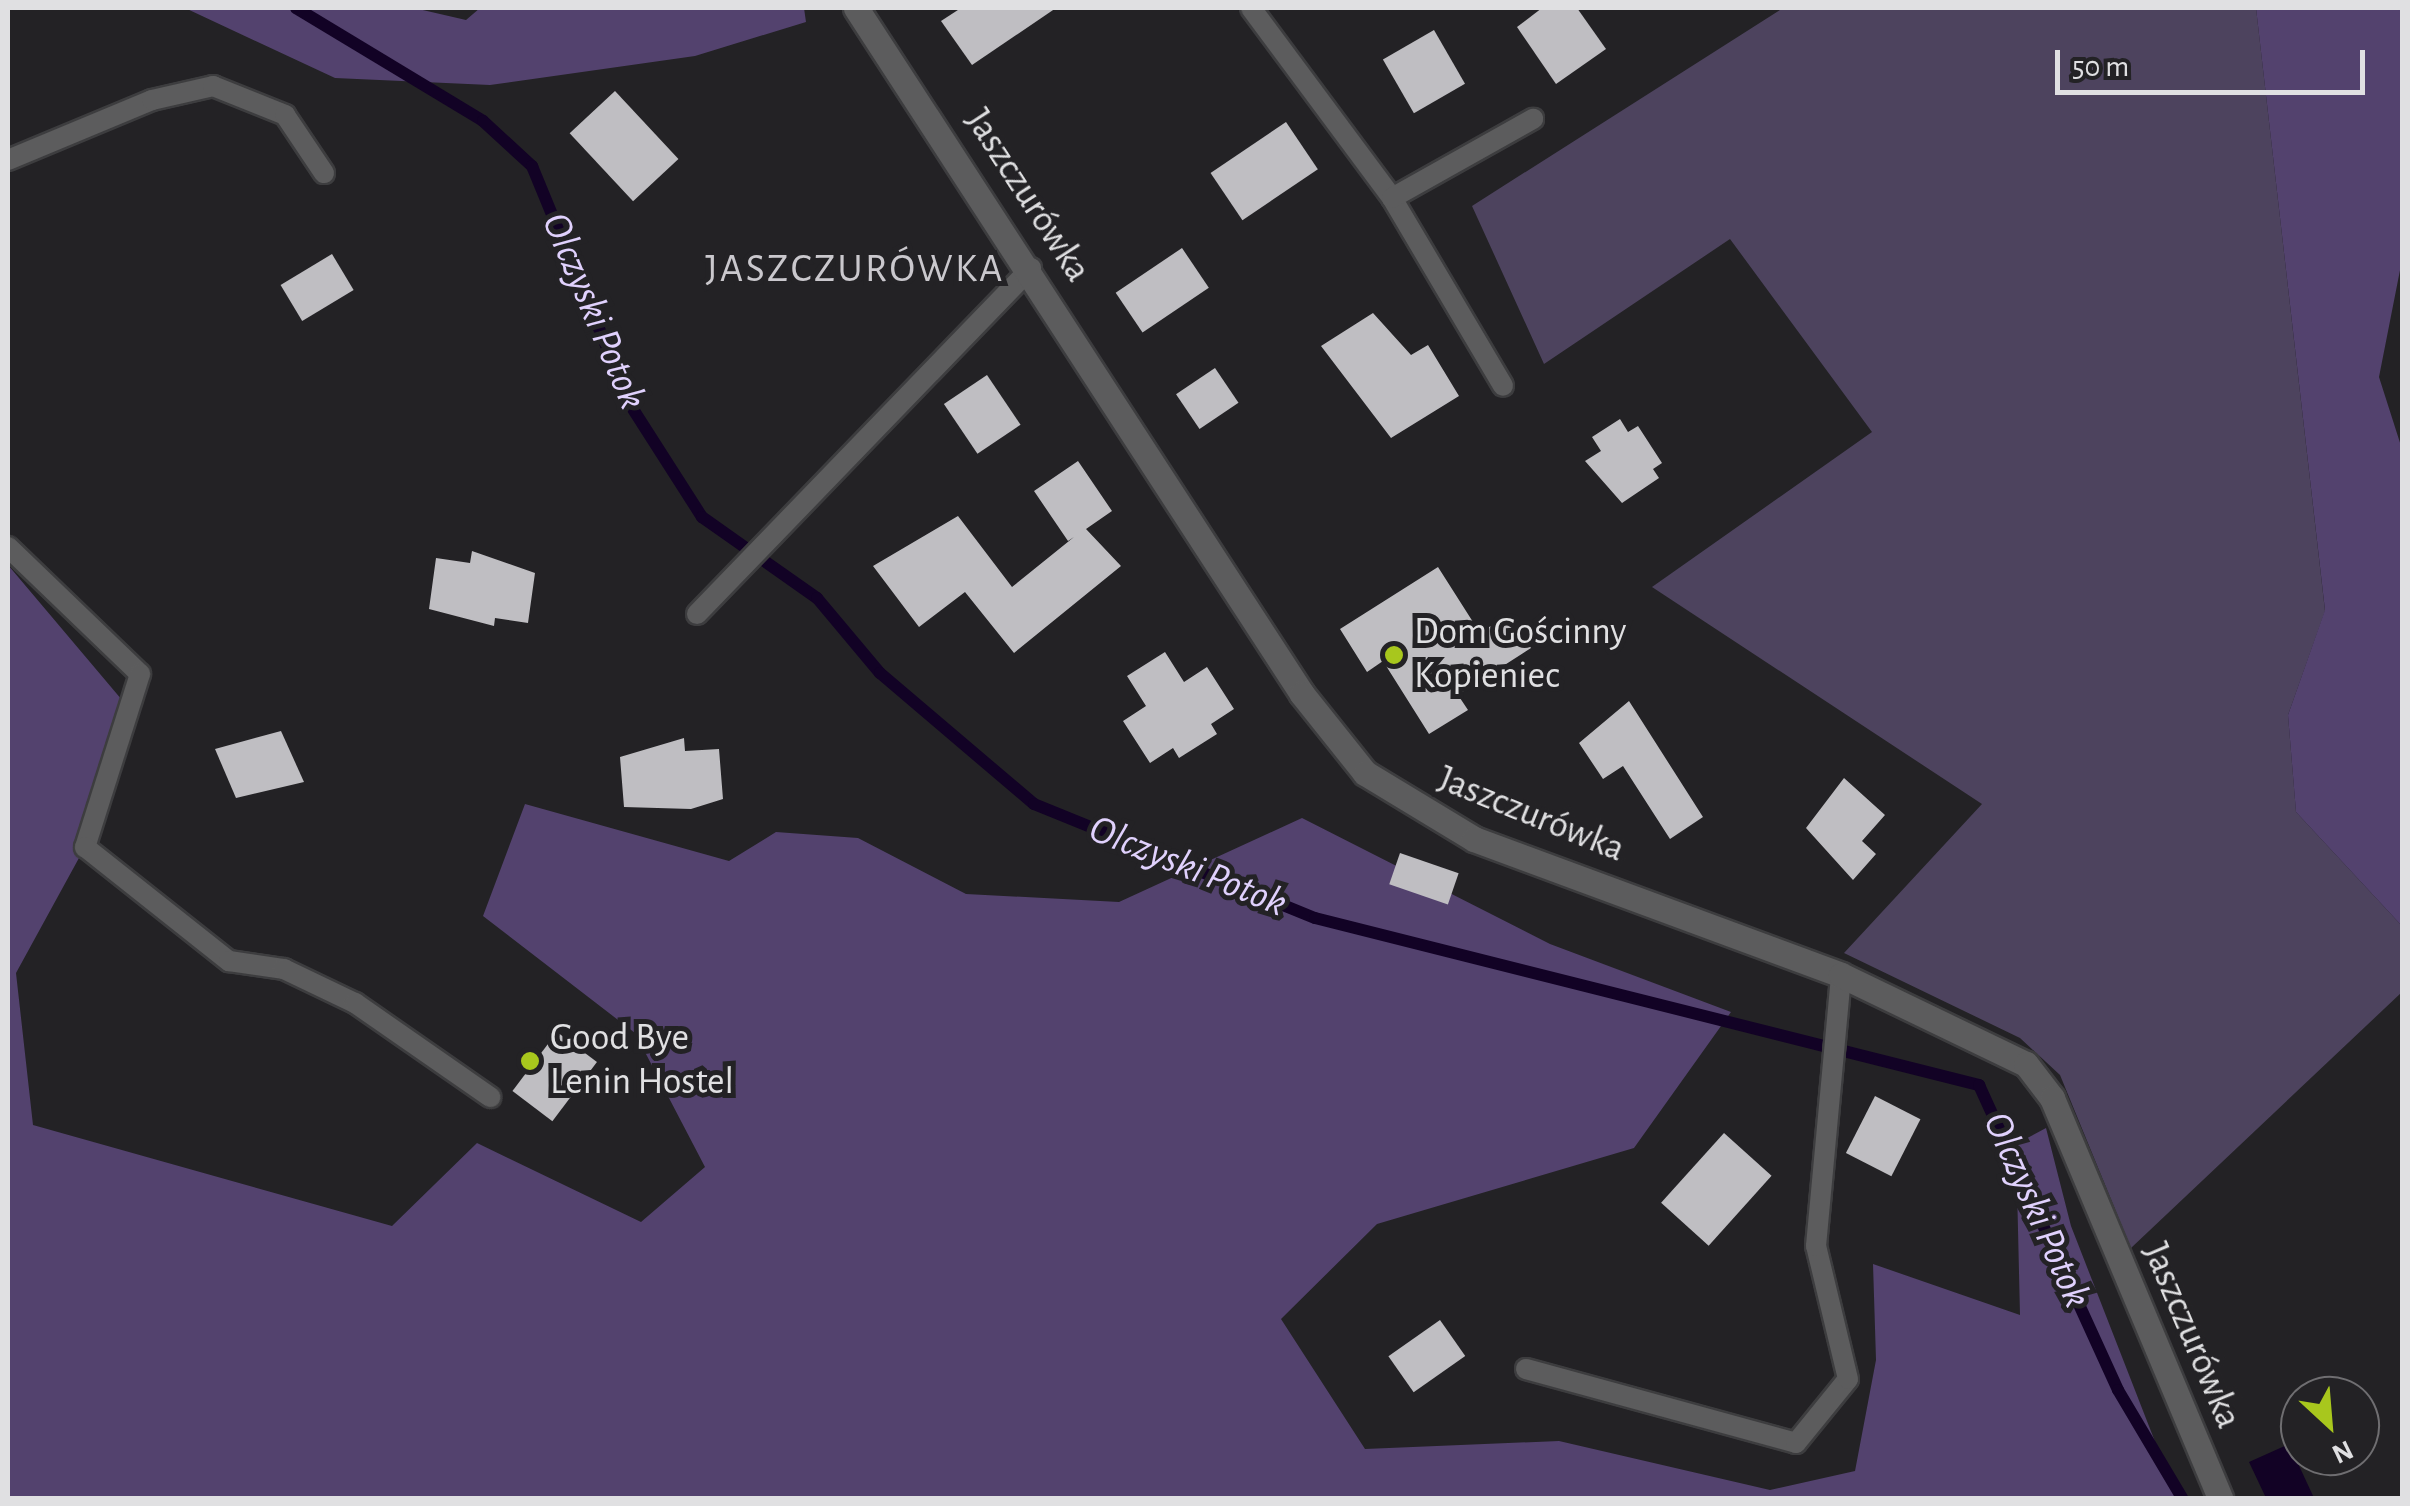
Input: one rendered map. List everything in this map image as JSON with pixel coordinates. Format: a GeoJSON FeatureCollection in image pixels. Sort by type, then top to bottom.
{"type":"FeatureCollection","features":[{"type":"Feature","properties":{"kind":"street","name":"Jaszczurówka"},"geometry":{"type":"LineString","coordinates":[[856,8],[1030,268],[1302,694],[1366,774],[1474,838],[1841,975],[2004,1046],[2052,1098],[2220,1498]]}},
{"type":"Feature","properties":{"kind":"lane"},"geometry":{"type":"LineString","coordinates":[[1251,8],[1392,198],[1503,386]]}},
{"type":"Feature","properties":{"kind":"lane"},"geometry":{"type":"LineString","coordinates":[[8,160],[152,100],[213,86],[285,115],[324,174]]}},
{"type":"Feature","properties":{"kind":"lane"},"geometry":{"type":"LineString","coordinates":[[1392,198],[1533,119]]}},
{"type":"Feature","properties":{"kind":"lane"},"geometry":{"type":"LineString","coordinates":[[697,614],[1030,268]]}},
{"type":"Feature","properties":{"kind":"lane"},"geometry":{"type":"LineString","coordinates":[[8,546],[140,674],[86,847],[229,961],[284,969],[355,1003],[490,1097]]}},
{"type":"Feature","properties":{"kind":"lane"},"geometry":{"type":"LineString","coordinates":[[1526,1368],[1796,1443],[1848,1379],[1816,1246],[1837,1093],[1841,975]]}},
{"type":"Feature","properties":{"kind":"shaded area"},"geometry":{"type":"Polygon","coordinates":[[[185,8],[414,8],[466,20],[480,8],[804,8],[806,22],[695,56],[490,85],[335,78],[185,8]]]}},
{"type":"Feature","properties":{"kind":"shaded area"},"geometry":{"type":"Polygon","coordinates":[[[1783,8],[2256,8],[2325,611],[2288,715],[2296,812],[2402,926],[2402,992],[2131,1248],[2060,1075],[2020,1038],[1844,953],[1982,804],[1652,587],[1872,432],[1730,239],[1544,364],[1472,206],[1783,8]]]}},
{"type":"Feature","properties":{"kind":"shaded area"},"geometry":{"type":"Polygon","coordinates":[[[2256,8],[2402,8],[2402,260],[2379,377],[2402,449],[2402,926],[2296,812],[2288,715],[2325,610],[2256,8]]]}},
{"type":"Feature","properties":{"kind":"shaded area"},"geometry":{"type":"Polygon","coordinates":[[[8,565],[122,700],[85,847],[16,973],[33,1125],[392,1226],[477,1143],[641,1222],[705,1167],[635,1033],[483,916],[525,804],[729,861],[776,832],[858,838],[966,894],[1119,902],[1302,818],[1550,944],[1731,1012],[1634,1148],[1377,1224],[1281,1319],[1365,1449],[1559,1441],[1770,1490],[1855,1471],[1876,1360],[1873,1264],[2020,1315],[2016,1144],[2046,1128],[2071,1226],[2177,1498],[8,1498],[8,565]]]}},
{"type":"Feature","properties":{"kind":"shaded area"},"geometry":{"type":"Polygon","coordinates":[[[2280,1448],[2280,1476],[2304,1476],[2314,1498],[2266,1498],[2249,1462],[2280,1448]]]}},
{"type":"Feature","properties":{"kind":"building"},"geometry":{"type":"Polygon","coordinates":[[[961,8],[1056,8],[972,65],[941,21],[961,8]]]}},
{"type":"Feature","properties":{"kind":"building"},"geometry":{"type":"Polygon","coordinates":[[[1542,8],[1577,8],[1606,49],[1556,84],[1517,27],[1542,8]]]}},
{"type":"Feature","properties":{"kind":"building"},"geometry":{"type":"Polygon","coordinates":[[[1434,30],[1465,84],[1414,113],[1383,60],[1434,30]]]}},
{"type":"Feature","properties":{"kind":"building"},"geometry":{"type":"Polygon","coordinates":[[[615,91],[678,159],[633,201],[570,133],[615,91]]]}},
{"type":"Feature","properties":{"kind":"building"},"geometry":{"type":"Polygon","coordinates":[[[1286,122],[1318,169],[1242,220],[1211,173],[1286,122]]]}},
{"type":"Feature","properties":{"kind":"building"},"geometry":{"type":"Polygon","coordinates":[[[1182,248],[1209,288],[1143,333],[1116,293],[1182,248]]]}},
{"type":"Feature","properties":{"kind":"building"},"geometry":{"type":"Polygon","coordinates":[[[332,254],[354,290],[302,321],[281,285],[332,254]]]}},
{"type":"Feature","properties":{"kind":"building"},"geometry":{"type":"Polygon","coordinates":[[[1373,313],[1411,355],[1428,345],[1459,396],[1391,438],[1321,346],[1373,313]]]}},
{"type":"Feature","properties":{"kind":"building"},"geometry":{"type":"Polygon","coordinates":[[[1215,368],[1238,403],[1200,429],[1176,394],[1215,368]]]}},
{"type":"Feature","properties":{"kind":"building"},"geometry":{"type":"Polygon","coordinates":[[[987,375],[1021,425],[977,454],[944,404],[987,375]]]}},
{"type":"Feature","properties":{"kind":"building"},"geometry":{"type":"Polygon","coordinates":[[[1620,419],[1628,432],[1638,426],[1662,463],[1653,469],[1659,478],[1622,503],[1585,461],[1601,451],[1592,437],[1620,419]]]}},
{"type":"Feature","properties":{"kind":"building"},"geometry":{"type":"Polygon","coordinates":[[[1078,461],[1112,511],[1086,529],[1121,566],[1014,653],[965,592],[919,627],[873,566],[958,516],[1012,587],[1074,537],[1068,541],[1034,491],[1078,461]]]}},
{"type":"Feature","properties":{"kind":"building"},"geometry":{"type":"Polygon","coordinates":[[[472,551],[535,573],[528,623],[495,618],[494,626],[429,609],[436,558],[470,563],[472,551]]]}},
{"type":"Feature","properties":{"kind":"building","name":"Dom Gościnny Kopieniec"},"geometry":{"type":"Polygon","coordinates":[[[1438,567],[1480,633],[1509,614],[1531,648],[1458,695],[1468,710],[1429,734],[1383,661],[1367,672],[1340,629],[1438,567]]]}},
{"type":"Feature","properties":{"kind":"building"},"geometry":{"type":"Polygon","coordinates":[[[1165,652],[1184,682],[1207,667],[1234,709],[1211,724],[1217,734],[1179,758],[1173,748],[1150,763],[1123,721],[1146,706],[1127,676],[1165,652]]]}},
{"type":"Feature","properties":{"kind":"building"},"geometry":{"type":"Polygon","coordinates":[[[1629,701],[1703,817],[1670,839],[1623,766],[1603,779],[1579,743],[1629,701]]]}},
{"type":"Feature","properties":{"kind":"building"},"geometry":{"type":"Polygon","coordinates":[[[281,731],[304,782],[236,798],[215,749],[281,731]]]}},
{"type":"Feature","properties":{"kind":"building"},"geometry":{"type":"Polygon","coordinates":[[[684,738],[685,751],[719,749],[723,799],[691,809],[624,807],[620,757],[684,738]]]}},
{"type":"Feature","properties":{"kind":"building"},"geometry":{"type":"Polygon","coordinates":[[[1844,778],[1885,815],[1862,841],[1876,854],[1853,880],[1806,828],[1844,778]]]}},
{"type":"Feature","properties":{"kind":"building"},"geometry":{"type":"Polygon","coordinates":[[[1400,853],[1459,873],[1448,904],[1389,884],[1400,853]]]}},
{"type":"Feature","properties":{"kind":"building"},"geometry":{"type":"Polygon","coordinates":[[[557,1032],[597,1062],[552,1121],[512,1091],[557,1032]]]}},
{"type":"Feature","properties":{"kind":"building"},"geometry":{"type":"Polygon","coordinates":[[[1875,1096],[1920,1119],[1891,1176],[1846,1153],[1875,1096]]]}},
{"type":"Feature","properties":{"kind":"building"},"geometry":{"type":"Polygon","coordinates":[[[1724,1133],[1772,1176],[1709,1246],[1661,1203],[1724,1133]]]}},
{"type":"Feature","properties":{"kind":"building"},"geometry":{"type":"Polygon","coordinates":[[[1440,1320],[1465,1356],[1414,1392],[1388,1356],[1440,1320]]]}},
{"type":"Feature","properties":{"kind":"waterway","name":"Olczyski Potok"},"geometry":{"type":"LineString","coordinates":[[296,8],[483,121],[532,166],[631,406],[702,517],[817,598],[880,673],[1034,804],[1315,918],[1979,1085],[2118,1390],[2182,1498]]}},
{"type":"Feature","properties":{"kind":"place","name":"Dom Gościnny Kopieniec"},"geometry":{"type":"Point","coordinates":[1394,655]}},
{"type":"Feature","properties":{"kind":"place","name":"Good Bye Lenin Hostel"},"geometry":{"type":"Point","coordinates":[530,1061]}},
{"type":"Feature","properties":{"kind":"district","name":"JASZCZURÓWKA"},"geometry":{"type":"Point","coordinates":[855,269]}}]}
